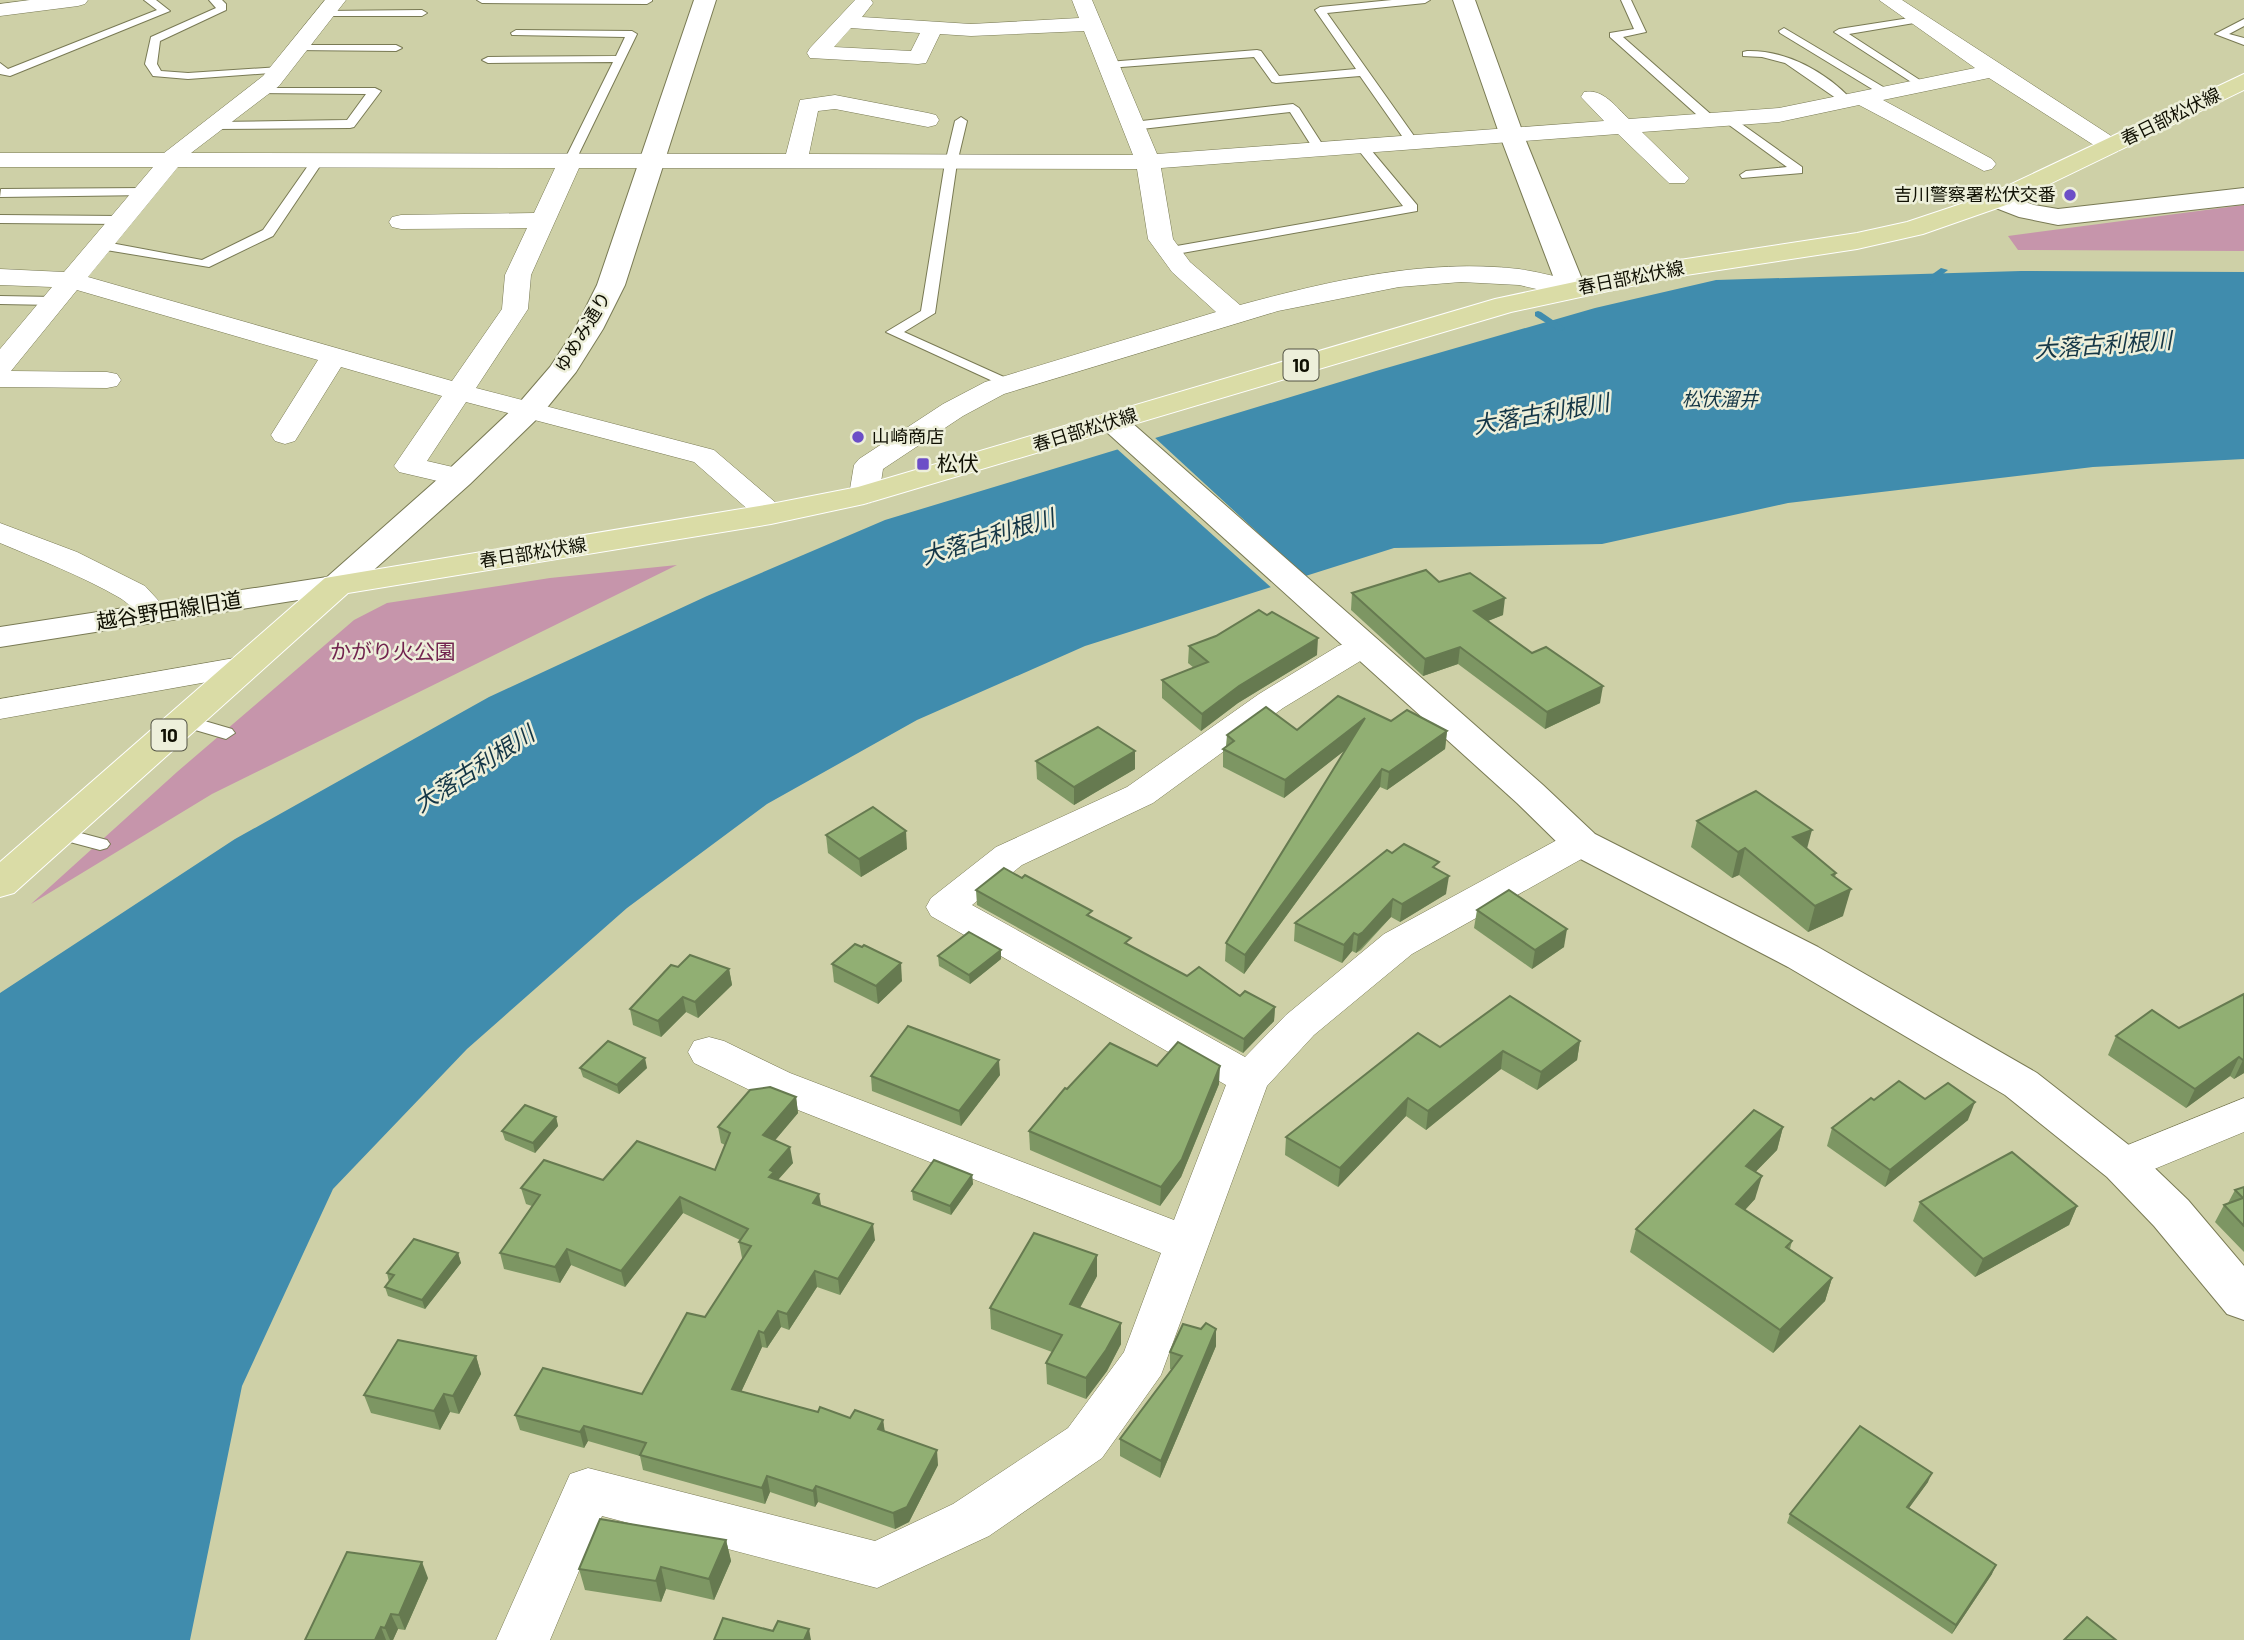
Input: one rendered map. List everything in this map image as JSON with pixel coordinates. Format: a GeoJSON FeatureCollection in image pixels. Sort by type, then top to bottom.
{"type":"FeatureCollection","features":[{"type":"Feature","properties":{"kind":"main road","name":"春日部松伏線"},"geometry":{"type":"LineString","coordinates":[[337,586],[771,514],[864,495],[1120,428],[1505,305],[1673,269],[1857,241],[1914,228],[1997,200],[2244,81]]}},
{"type":"Feature","properties":{"kind":"main road","name":"10"},"geometry":{"type":"LineString","coordinates":[[0,884],[337,586]]}},
{"type":"Feature","properties":{"kind":"street"},"geometry":{"type":"LineString","coordinates":[[0,10],[78,0]]}},
{"type":"Feature","properties":{"kind":"street","name":"ゆめみ通り"},"geometry":{"type":"LineString","coordinates":[[337,586],[459,477],[530,409],[561,372],[589,329],[611,285],[705,0]]}},
{"type":"Feature","properties":{"kind":"street"},"geometry":{"type":"LineString","coordinates":[[866,0],[818,52],[918,58],[933,27]]}},
{"type":"Feature","properties":{"kind":"street"},"geometry":{"type":"LineString","coordinates":[[1082,0],[1148,162],[1161,239],[1181,267],[1233,313]]}},
{"type":"Feature","properties":{"kind":"street"},"geometry":{"type":"LineString","coordinates":[[1464,0],[1512,136],[1572,289]]}},
{"type":"Feature","properties":{"kind":"street"},"geometry":{"type":"LineString","coordinates":[[1889,0],[1993,71],[2111,146]]}},
{"type":"Feature","properties":{"kind":"street"},"geometry":{"type":"LineString","coordinates":[[0,366],[8,346],[63,290],[169,162],[259,91],[280,70],[331,7]]}},
{"type":"Feature","properties":{"kind":"street"},"geometry":{"type":"LineString","coordinates":[[995,9],[1006,28]]}},
{"type":"Feature","properties":{"kind":"street"},"geometry":{"type":"LineString","coordinates":[[848,22],[1006,28],[1092,24]]}},
{"type":"Feature","properties":{"kind":"street"},"geometry":{"type":"LineString","coordinates":[[0,160],[316,163],[1148,162],[1779,115],[1993,71]]}},
{"type":"Feature","properties":{"kind":"street"},"geometry":{"type":"LineString","coordinates":[[1592,97],[1676,177]]}},
{"type":"Feature","properties":{"kind":"street"},"geometry":{"type":"LineString","coordinates":[[1855,99],[1984,164]]}},
{"type":"Feature","properties":{"kind":"street"},"geometry":{"type":"LineString","coordinates":[[796,163],[808,105],[835,102],[928,120]]}},
{"type":"Feature","properties":{"kind":"street"},"geometry":{"type":"LineString","coordinates":[[459,477],[409,466],[515,309],[518,275],[569,163]]}},
{"type":"Feature","properties":{"kind":"street"},"geometry":{"type":"LineString","coordinates":[[1997,200],[2028,212],[2058,217],[2244,196]]}},
{"type":"Feature","properties":{"kind":"street"},"geometry":{"type":"LineString","coordinates":[[401,222],[543,220]]}},
{"type":"Feature","properties":{"kind":"street"},"geometry":{"type":"LineString","coordinates":[[864,495],[869,465],[982,394],[1233,313],[1372,284],[1437,276],[1509,274],[1545,279],[1572,289]]}},
{"type":"Feature","properties":{"kind":"street"},"geometry":{"type":"LineString","coordinates":[[0,277],[334,356],[459,392],[704,456],[771,514]]}},
{"type":"Feature","properties":{"kind":"street"},"geometry":{"type":"LineString","coordinates":[[285,435],[334,356]]}},
{"type":"Feature","properties":{"kind":"street"},"geometry":{"type":"LineString","coordinates":[[0,379],[107,380]]}},
{"type":"Feature","properties":{"kind":"street"},"geometry":{"type":"LineString","coordinates":[[1120,428],[1530,794],[1581,843],[1803,957],[2021,1084],[2123,1165],[2171,1213],[2244,1300]]}},
{"type":"Feature","properties":{"kind":"street"},"geometry":{"type":"LineString","coordinates":[[0,532],[66,559],[134,593],[153,613]]}},
{"type":"Feature","properties":{"kind":"street","name":"越谷野田線旧道"},"geometry":{"type":"LineString","coordinates":[[0,637],[337,586]]}},
{"type":"Feature","properties":{"kind":"street"},"geometry":{"type":"LineString","coordinates":[[1249,1079],[945,907],[1009,856],[1140,795],[1271,701],[1350,653],[1366,647]]}},
{"type":"Feature","properties":{"kind":"street"},"geometry":{"type":"LineString","coordinates":[[0,709],[246,666]]}},
{"type":"Feature","properties":{"kind":"street"},"geometry":{"type":"LineString","coordinates":[[523,1640],[588,1490],[877,1565],[971,1521],[1085,1443],[1144,1361],[1249,1079],[1300,1024],[1398,944],[1495,893],[1581,843]]}},
{"type":"Feature","properties":{"kind":"street"},"geometry":{"type":"LineString","coordinates":[[709,1052],[775,1084],[1187,1244]]}},
{"type":"Feature","properties":{"kind":"street"},"geometry":{"type":"LineString","coordinates":[[2123,1165],[2244,1114]]}},
{"type":"Feature","properties":{"kind":"lane"},"geometry":{"type":"LineString","coordinates":[[0,66],[6,74],[164,11],[149,0]]}},
{"type":"Feature","properties":{"kind":"lane"},"geometry":{"type":"LineString","coordinates":[[214,0],[221,4],[220,10],[155,39],[151,64],[157,74],[188,76],[280,70]]}},
{"type":"Feature","properties":{"kind":"lane"},"geometry":{"type":"LineString","coordinates":[[482,0],[641,14]]}},
{"type":"Feature","properties":{"kind":"lane"},"geometry":{"type":"LineString","coordinates":[[1413,143],[1320,10],[1371,3],[1425,0]]}},
{"type":"Feature","properties":{"kind":"lane"},"geometry":{"type":"LineString","coordinates":[[1626,0],[1641,32],[1614,35],[1720,119],[1798,170],[1746,175]]}},
{"type":"Feature","properties":{"kind":"lane"},"geometry":{"type":"LineString","coordinates":[[331,7],[422,13]]}},
{"type":"Feature","properties":{"kind":"lane"},"geometry":{"type":"LineString","coordinates":[[516,33],[641,14]]}},
{"type":"Feature","properties":{"kind":"lane"},"geometry":{"type":"LineString","coordinates":[[569,163],[641,14]]}},
{"type":"Feature","properties":{"kind":"lane"},"geometry":{"type":"LineString","coordinates":[[1916,20],[1839,32],[1922,86]]}},
{"type":"Feature","properties":{"kind":"lane"},"geometry":{"type":"LineString","coordinates":[[2244,22],[2220,34],[2244,42]]}},
{"type":"Feature","properties":{"kind":"lane"},"geometry":{"type":"LineString","coordinates":[[1784,31],[1886,93]]}},
{"type":"Feature","properties":{"kind":"lane"},"geometry":{"type":"LineString","coordinates":[[298,48],[396,48]]}},
{"type":"Feature","properties":{"kind":"lane"},"geometry":{"type":"LineString","coordinates":[[1108,65],[1256,52],[1276,80],[1364,72]]}},
{"type":"Feature","properties":{"kind":"lane"},"geometry":{"type":"LineString","coordinates":[[1747,54],[1762,53],[1785,57],[1855,99]]}},
{"type":"Feature","properties":{"kind":"lane"},"geometry":{"type":"LineString","coordinates":[[488,60],[619,60]]}},
{"type":"Feature","properties":{"kind":"lane"},"geometry":{"type":"LineString","coordinates":[[215,126],[350,124],[375,91],[259,91]]}},
{"type":"Feature","properties":{"kind":"lane"},"geometry":{"type":"LineString","coordinates":[[1133,125],[1293,108],[1320,150]]}},
{"type":"Feature","properties":{"kind":"lane"},"geometry":{"type":"LineString","coordinates":[[961,121],[950,163],[928,313],[893,332],[1010,385]]}},
{"type":"Feature","properties":{"kind":"lane"},"geometry":{"type":"LineString","coordinates":[[1171,251],[1412,208],[1362,147]]}},
{"type":"Feature","properties":{"kind":"lane"},"geometry":{"type":"LineString","coordinates":[[100,245],[204,264],[268,233],[316,163]]}},
{"type":"Feature","properties":{"kind":"lane"},"geometry":{"type":"LineString","coordinates":[[1,193],[145,192]]}},
{"type":"Feature","properties":{"kind":"lane"},"geometry":{"type":"LineString","coordinates":[[0,219],[119,220]]}},
{"type":"Feature","properties":{"kind":"lane"},"geometry":{"type":"LineString","coordinates":[[0,300],[63,290]]}},
{"type":"Feature","properties":{"kind":"lane"},"geometry":{"type":"LineString","coordinates":[[184,721],[226,733]]}},
{"type":"Feature","properties":{"kind":"lane"},"geometry":{"type":"LineString","coordinates":[[58,833],[100,844]]}},
{"type":"Feature","properties":{"kind":"green space"},"geometry":{"type":"Polygon","coordinates":[[[2244,205],[2244,251],[2018,250],[2008,236],[2244,205]]]}},
{"type":"Feature","properties":{"kind":"green space","name":"かがり火公園"},"geometry":{"type":"Polygon","coordinates":[[[677,565],[212,794],[31,904],[177,772],[354,620],[387,603],[550,578],[677,565]]]}},
{"type":"Feature","properties":{"kind":"water"},"geometry":{"type":"Polygon","coordinates":[[[2021,271],[2244,272],[2244,459],[2093,467],[1788,503],[1602,544],[1394,548],[1085,646],[917,720],[767,804],[627,908],[467,1049],[333,1189],[242,1386],[190,1640],[0,1640],[0,993],[235,839],[489,697],[707,596],[885,520],[1376,371],[1595,308],[1716,280],[2021,271]]]}},
{"type":"Feature","properties":{"kind":"pier"},"geometry":{"type":"Polygon","coordinates":[[[1153,436],[1308,579],[1274,590],[1116,448],[1153,436]]]}},
{"type":"Feature","properties":{"kind":"building"},"geometry":{"type":"Polygon","coordinates":[[[1426,570],[1439,582],[1470,573],[1505,598],[1474,611],[1532,653],[1546,647],[1603,686],[1547,712],[1460,647],[1425,659],[1352,593],[1426,570]]]}},
{"type":"Feature","properties":{"kind":"building"},"geometry":{"type":"Polygon","coordinates":[[[1259,610],[1267,615],[1272,612],[1318,638],[1239,686],[1202,714],[1162,680],[1208,662],[1189,646],[1216,636],[1259,610]]]}},
{"type":"Feature","properties":{"kind":"building"},"geometry":{"type":"Polygon","coordinates":[[[1338,696],[1391,721],[1407,710],[1447,731],[1389,772],[1382,769],[1245,955],[1226,943],[1365,718],[1285,780],[1223,749],[1234,741],[1227,735],[1266,707],[1297,730],[1338,696]]]}},
{"type":"Feature","properties":{"kind":"building"},"geometry":{"type":"Polygon","coordinates":[[[1098,727],[1135,751],[1074,787],[1036,761],[1098,727]]]}},
{"type":"Feature","properties":{"kind":"building"},"geometry":{"type":"Polygon","coordinates":[[[1756,791],[1812,830],[1793,837],[1836,873],[1832,875],[1851,889],[1815,906],[1745,848],[1738,852],[1697,821],[1756,791]]]}},
{"type":"Feature","properties":{"kind":"building"},"geometry":{"type":"Polygon","coordinates":[[[873,807],[906,831],[859,859],[826,835],[873,807]]]}},
{"type":"Feature","properties":{"kind":"building"},"geometry":{"type":"Polygon","coordinates":[[[1404,844],[1439,862],[1433,867],[1449,876],[1402,904],[1393,899],[1363,932],[1358,935],[1354,933],[1344,945],[1295,923],[1387,850],[1392,853],[1404,844]]]}},
{"type":"Feature","properties":{"kind":"building"},"geometry":{"type":"Polygon","coordinates":[[[1004,868],[1022,878],[1025,875],[1092,911],[1087,915],[1131,938],[1125,943],[1187,976],[1199,967],[1240,996],[1245,991],[1275,1007],[1244,1039],[976,890],[1004,868]]]}},
{"type":"Feature","properties":{"kind":"building"},"geometry":{"type":"Polygon","coordinates":[[[1509,890],[1567,929],[1535,950],[1477,910],[1509,890]]]}},
{"type":"Feature","properties":{"kind":"building"},"geometry":{"type":"Polygon","coordinates":[[[969,932],[1001,950],[969,975],[938,956],[969,932]]]}},
{"type":"Feature","properties":{"kind":"building"},"geometry":{"type":"Polygon","coordinates":[[[855,944],[862,947],[864,945],[901,963],[876,986],[832,964],[855,944]]]}},
{"type":"Feature","properties":{"kind":"building"},"geometry":{"type":"Polygon","coordinates":[[[690,955],[729,969],[695,1002],[683,997],[658,1021],[630,1009],[671,965],[678,967],[690,955]]]}},
{"type":"Feature","properties":{"kind":"building"},"geometry":{"type":"Polygon","coordinates":[[[2244,994],[2244,1059],[2239,1057],[2195,1089],[2116,1036],[2152,1010],[2179,1028],[2244,994]]]}},
{"type":"Feature","properties":{"kind":"building"},"geometry":{"type":"Polygon","coordinates":[[[1510,996],[1580,1041],[1541,1072],[1503,1051],[1428,1111],[1408,1098],[1340,1168],[1286,1137],[1418,1033],[1440,1047],[1510,996]]]}},
{"type":"Feature","properties":{"kind":"building"},"geometry":{"type":"Polygon","coordinates":[[[908,1026],[999,1060],[959,1111],[871,1076],[908,1026]]]}},
{"type":"Feature","properties":{"kind":"building"},"geometry":{"type":"Polygon","coordinates":[[[608,1041],[645,1058],[617,1085],[580,1068],[608,1041]]]}},
{"type":"Feature","properties":{"kind":"building"},"geometry":{"type":"Polygon","coordinates":[[[1178,1042],[1220,1066],[1182,1159],[1161,1187],[1029,1131],[1065,1088],[1067,1089],[1110,1043],[1157,1066],[1178,1042]]]}},
{"type":"Feature","properties":{"kind":"building"},"geometry":{"type":"Polygon","coordinates":[[[1899,1081],[1925,1099],[1948,1083],[1975,1102],[1890,1170],[1832,1128],[1871,1098],[1874,1100],[1899,1081]]]}},
{"type":"Feature","properties":{"kind":"building"},"geometry":{"type":"Polygon","coordinates":[[[770,1087],[796,1097],[763,1135],[790,1147],[770,1170],[774,1172],[769,1177],[819,1194],[813,1203],[873,1224],[838,1279],[815,1271],[787,1314],[778,1311],[764,1333],[759,1331],[732,1389],[818,1412],[820,1407],[850,1418],[855,1410],[883,1420],[878,1429],[937,1450],[907,1507],[893,1513],[816,1486],[813,1491],[767,1476],[762,1488],[640,1455],[646,1443],[584,1426],[580,1432],[515,1415],[543,1368],[642,1394],[687,1313],[705,1317],[751,1246],[739,1242],[748,1229],[680,1197],[621,1271],[567,1249],[555,1267],[500,1253],[540,1195],[521,1188],[544,1160],[603,1180],[637,1141],[715,1170],[730,1133],[718,1127],[750,1090],[770,1087]]]}},
{"type":"Feature","properties":{"kind":"building"},"geometry":{"type":"Polygon","coordinates":[[[525,1105],[556,1117],[533,1143],[502,1131],[525,1105]]]}},
{"type":"Feature","properties":{"kind":"building"},"geometry":{"type":"Polygon","coordinates":[[[1754,1110],[1783,1127],[1746,1166],[1762,1176],[1736,1204],[1792,1241],[1786,1247],[1832,1278],[1780,1330],[1636,1229],[1754,1110]]]}},
{"type":"Feature","properties":{"kind":"building"},"geometry":{"type":"Polygon","coordinates":[[[2012,1152],[2077,1206],[1983,1259],[1920,1202],[2012,1152]]]}},
{"type":"Feature","properties":{"kind":"building"},"geometry":{"type":"Polygon","coordinates":[[[934,1160],[972,1175],[950,1206],[912,1191],[934,1160]]]}},
{"type":"Feature","properties":{"kind":"building"},"geometry":{"type":"Polygon","coordinates":[[[2244,1187],[2244,1226],[2224,1205],[2243,1198],[2235,1190],[2244,1187]]]}},
{"type":"Feature","properties":{"kind":"building"},"geometry":{"type":"Polygon","coordinates":[[[1034,1233],[1097,1255],[1070,1304],[1121,1323],[1086,1378],[1046,1363],[1062,1335],[990,1308],[1034,1233]]]}},
{"type":"Feature","properties":{"kind":"building"},"geometry":{"type":"Polygon","coordinates":[[[414,1239],[458,1253],[422,1300],[385,1287],[394,1275],[387,1273],[414,1239]]]}},
{"type":"Feature","properties":{"kind":"building"},"geometry":{"type":"Polygon","coordinates":[[[1206,1323],[1216,1329],[1161,1461],[1120,1439],[1182,1356],[1170,1352],[1183,1324],[1201,1329],[1206,1323]]]}},
{"type":"Feature","properties":{"kind":"building"},"geometry":{"type":"Polygon","coordinates":[[[398,1340],[476,1356],[453,1396],[444,1394],[434,1411],[364,1395],[398,1340]]]}},
{"type":"Feature","properties":{"kind":"building"},"geometry":{"type":"Polygon","coordinates":[[[1860,1426],[1932,1473],[1907,1507],[1996,1565],[1956,1625],[1790,1514],[1860,1426]]]}},
{"type":"Feature","properties":{"kind":"building"},"geometry":{"type":"Polygon","coordinates":[[[600,1519],[726,1540],[709,1579],[661,1567],[656,1581],[579,1569],[600,1519]]]}},
{"type":"Feature","properties":{"kind":"building"},"geometry":{"type":"Polygon","coordinates":[[[347,1552],[422,1562],[399,1615],[391,1614],[385,1628],[381,1627],[375,1640],[305,1640],[347,1552]]]}},
{"type":"Feature","properties":{"kind":"building"},"geometry":{"type":"Polygon","coordinates":[[[2087,1617],[2116,1640],[2064,1640],[2087,1617]]]}},
{"type":"Feature","properties":{"kind":"building"},"geometry":{"type":"Polygon","coordinates":[[[723,1618],[773,1631],[778,1621],[809,1629],[804,1640],[714,1640],[723,1618]]]}},
{"type":"Feature","properties":{"kind":"waterway"},"geometry":{"type":"LineString","coordinates":[[1926,283],[1944,270]]}},
{"type":"Feature","properties":{"kind":"waterway"},"geometry":{"type":"LineString","coordinates":[[1538,314],[1562,329]]}},
{"type":"Feature","properties":{"kind":"place","name":"吉川警察署松伏交番"},"geometry":{"type":"Point","coordinates":[2070,195]}},
{"type":"Feature","properties":{"kind":"place","name":"山崎商店"},"geometry":{"type":"Point","coordinates":[858,437]}},
{"type":"Feature","properties":{"kind":"place","name":"松伏"},"geometry":{"type":"Point","coordinates":[923,464]}},
{"type":"Feature","properties":{"kind":"water label","name":"大落古利根川"},"geometry":{"type":"Point","coordinates":[2103,345]}},
{"type":"Feature","properties":{"kind":"water label","name":"松伏溜井"},"geometry":{"type":"Point","coordinates":[1720,399]}},
{"type":"Feature","properties":{"kind":"water label","name":"大落古利根川"},"geometry":{"type":"Point","coordinates":[1541,414]}},
{"type":"Feature","properties":{"kind":"water label","name":"大落古利根川"},"geometry":{"type":"Point","coordinates":[988,537]}},
{"type":"Feature","properties":{"kind":"water label","name":"大落古利根川"},"geometry":{"type":"Point","coordinates":[474,769]}}]}
